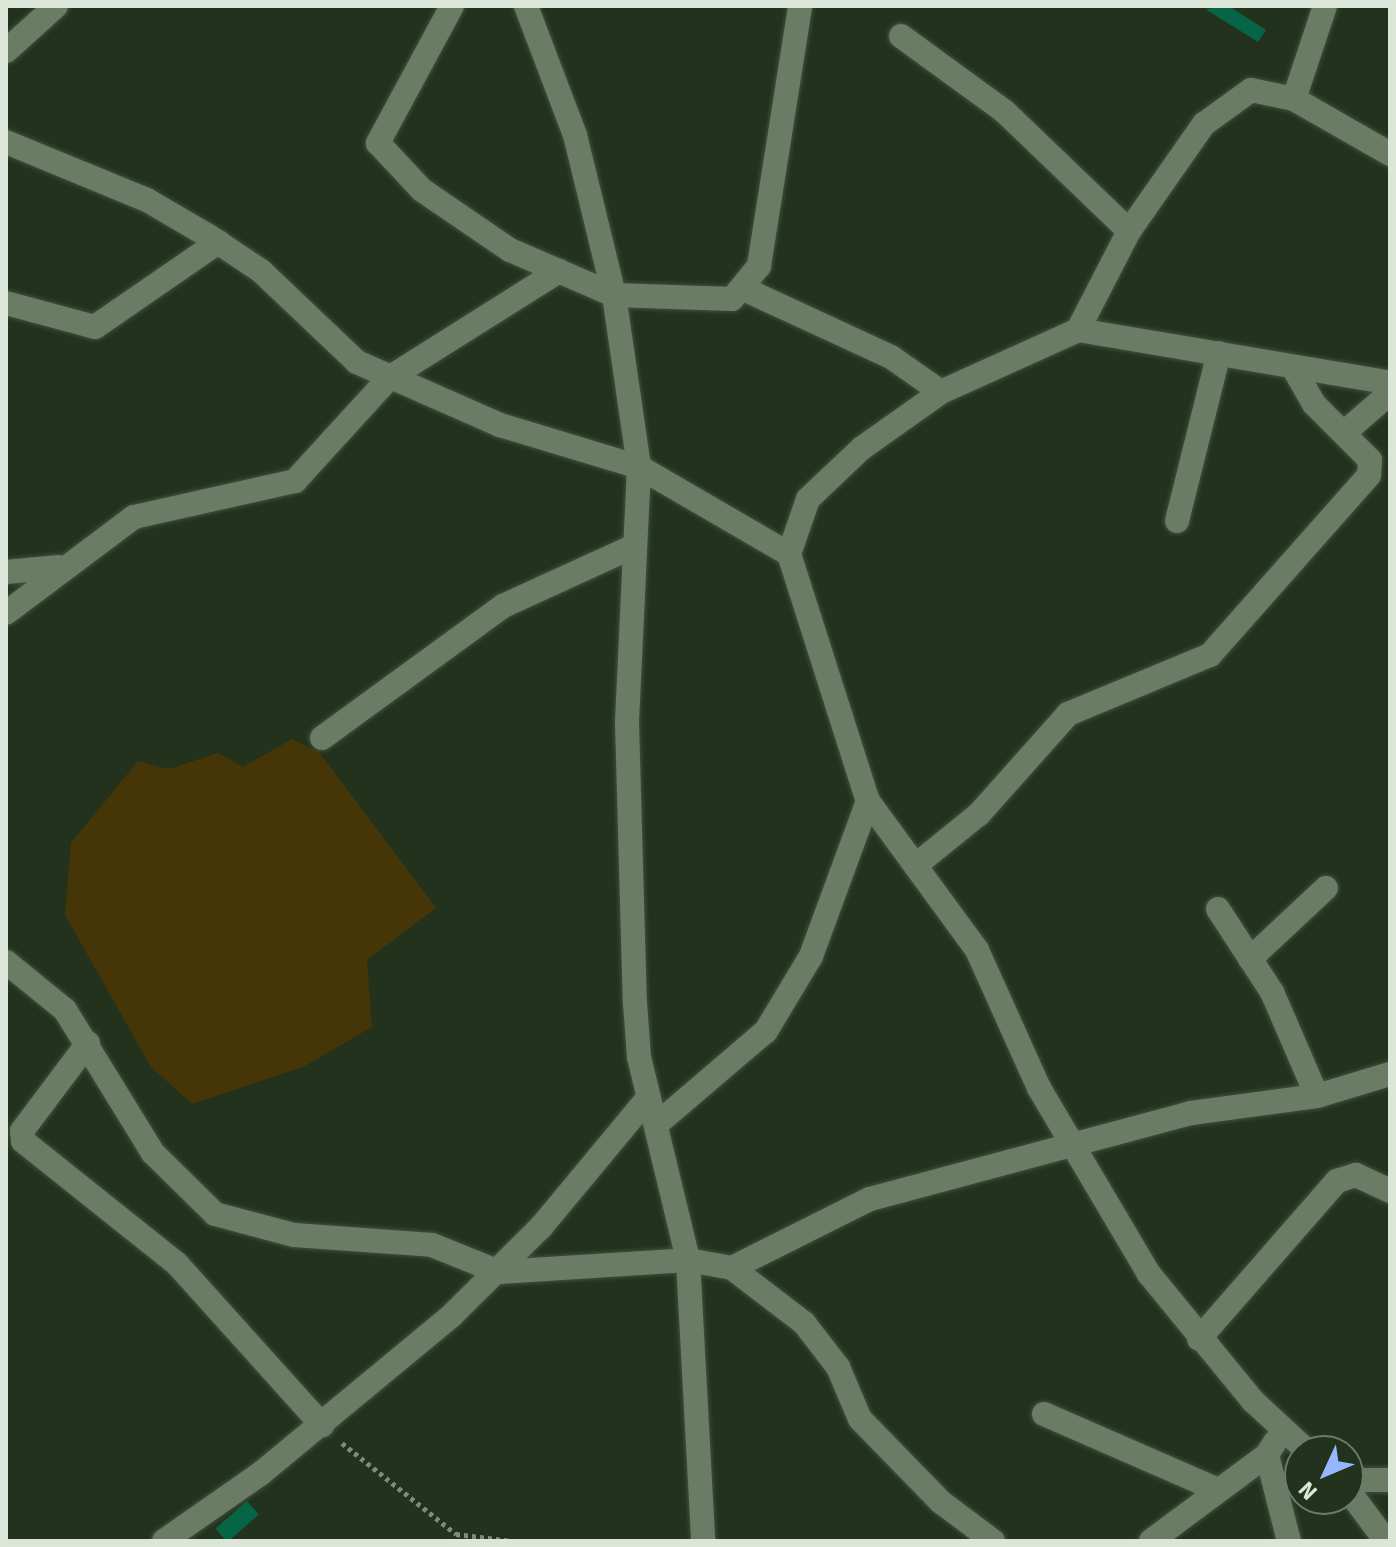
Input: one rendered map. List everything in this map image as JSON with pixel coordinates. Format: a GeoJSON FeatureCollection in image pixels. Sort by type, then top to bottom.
{"type":"FeatureCollection","features":[{"type":"Feature","properties":{"kind":"street"},"geometry":{"type":"LineString","coordinates":[[6,51],[56,6]]}},
{"type":"Feature","properties":{"kind":"street"},"geometry":{"type":"LineString","coordinates":[[452,6],[378,143],[422,190],[510,250],[614,295],[732,299],[746,290],[759,266],[800,6]]}},
{"type":"Feature","properties":{"kind":"street"},"geometry":{"type":"LineString","coordinates":[[526,6],[575,135],[614,295],[639,467],[627,722],[635,1003],[648,1098],[657,1124],[688,1260],[703,1541]]}},
{"type":"Feature","properties":{"kind":"street"},"geometry":{"type":"LineString","coordinates":[[1294,99],[1325,6]]}},
{"type":"Feature","properties":{"kind":"street"},"geometry":{"type":"LineString","coordinates":[[901,36],[1004,111],[1129,231]]}},
{"type":"Feature","properties":{"kind":"street"},"geometry":{"type":"LineString","coordinates":[[1078,330],[1129,231],[1223,105],[1251,90],[1294,99],[1390,154]]}},
{"type":"Feature","properties":{"kind":"street"},"geometry":{"type":"LineString","coordinates":[[6,142],[147,200],[218,242],[261,271],[345,354],[389,378],[500,425],[639,467],[789,554]]}},
{"type":"Feature","properties":{"kind":"street"},"geometry":{"type":"LineString","coordinates":[[6,303],[95,327],[218,242]]}},
{"type":"Feature","properties":{"kind":"street"},"geometry":{"type":"LineString","coordinates":[[6,613],[59,567],[154,509],[256,495],[295,481],[389,378],[559,271]]}},
{"type":"Feature","properties":{"kind":"street"},"geometry":{"type":"LineString","coordinates":[[746,290],[891,357],[941,392]]}},
{"type":"Feature","properties":{"kind":"street"},"geometry":{"type":"LineString","coordinates":[[1289,1435],[1199,1339],[1149,1274],[1074,1150],[977,950],[868,801],[789,554],[801,509],[827,477],[941,392],[1078,330],[1390,383]]}},
{"type":"Feature","properties":{"kind":"street"},"geometry":{"type":"LineString","coordinates":[[1177,521],[1219,353]]}},
{"type":"Feature","properties":{"kind":"street"},"geometry":{"type":"LineString","coordinates":[[916,865],[979,814],[1068,714],[1210,655],[1261,605],[1369,475],[1370,460],[1314,404],[1294,369]]}},
{"type":"Feature","properties":{"kind":"street"},"geometry":{"type":"LineString","coordinates":[[1345,432],[1390,393]]}},
{"type":"Feature","properties":{"kind":"street"},"geometry":{"type":"LineString","coordinates":[[322,738],[503,606],[634,546]]}},
{"type":"Feature","properties":{"kind":"street"},"geometry":{"type":"LineString","coordinates":[[6,572],[59,567]]}},
{"type":"Feature","properties":{"kind":"street"},"geometry":{"type":"LineString","coordinates":[[657,1124],[766,1031],[811,956],[868,801]]}},
{"type":"Feature","properties":{"kind":"street"},"geometry":{"type":"LineString","coordinates":[[1250,959],[1326,888]]}},
{"type":"Feature","properties":{"kind":"street"},"geometry":{"type":"LineString","coordinates":[[1218,909],[1250,959],[1317,1096]]}},
{"type":"Feature","properties":{"kind":"street"},"geometry":{"type":"LineString","coordinates":[[6,962],[65,1010],[168,1173],[221,1217],[294,1235],[432,1245],[499,1272],[688,1260],[732,1268],[804,1323],[838,1367],[860,1419],[941,1502],[993,1541]]}},
{"type":"Feature","properties":{"kind":"street"},"geometry":{"type":"LineString","coordinates":[[88,1043],[22,1131],[23,1141],[177,1264],[322,1425]]}},
{"type":"Feature","properties":{"kind":"street"},"geometry":{"type":"LineString","coordinates":[[732,1268],[870,1199],[1074,1150],[1223,1106],[1317,1096],[1390,1074]]}},
{"type":"Feature","properties":{"kind":"street"},"geometry":{"type":"LineString","coordinates":[[164,1541],[322,1425],[499,1272],[648,1098]]}},
{"type":"Feature","properties":{"kind":"street"},"geometry":{"type":"LineString","coordinates":[[1199,1339],[1337,1181],[1356,1175],[1390,1191]]}},
{"type":"Feature","properties":{"kind":"street"},"geometry":{"type":"LineString","coordinates":[[1044,1414],[1218,1490]]}},
{"type":"Feature","properties":{"kind":"street"},"geometry":{"type":"LineString","coordinates":[[1151,1541],[1267,1455],[1283,1430]]}},
{"type":"Feature","properties":{"kind":"street"},"geometry":{"type":"LineString","coordinates":[[1267,1455],[1289,1541]]}},
{"type":"Feature","properties":{"kind":"street"},"geometry":{"type":"LineString","coordinates":[[1364,1480],[1390,1480]]}},
{"type":"Feature","properties":{"kind":"street"},"geometry":{"type":"LineString","coordinates":[[1364,1511],[1386,1541]]}},
{"type":"Feature","properties":{"kind":"path"},"geometry":{"type":"LineString","coordinates":[[322,1425],[456,1534],[512,1541]]}},
{"type":"Feature","properties":{"kind":"shaded area"},"geometry":{"type":"Polygon","coordinates":[[[292,739],[319,752],[436,908],[367,960],[372,1027],[303,1067],[192,1104],[151,1067],[65,915],[71,843],[138,761],[169,769],[218,753],[243,767],[292,739]]]}},
{"type":"Feature","properties":{"kind":"building"},"geometry":{"type":"Polygon","coordinates":[[[1229,6],[1266,30],[1258,42],[1205,9],[1229,6]]]}},
{"type":"Feature","properties":{"kind":"building"},"geometry":{"type":"Polygon","coordinates":[[[247,1501],[259,1515],[228,1541],[215,1529],[247,1501]]]}}]}
